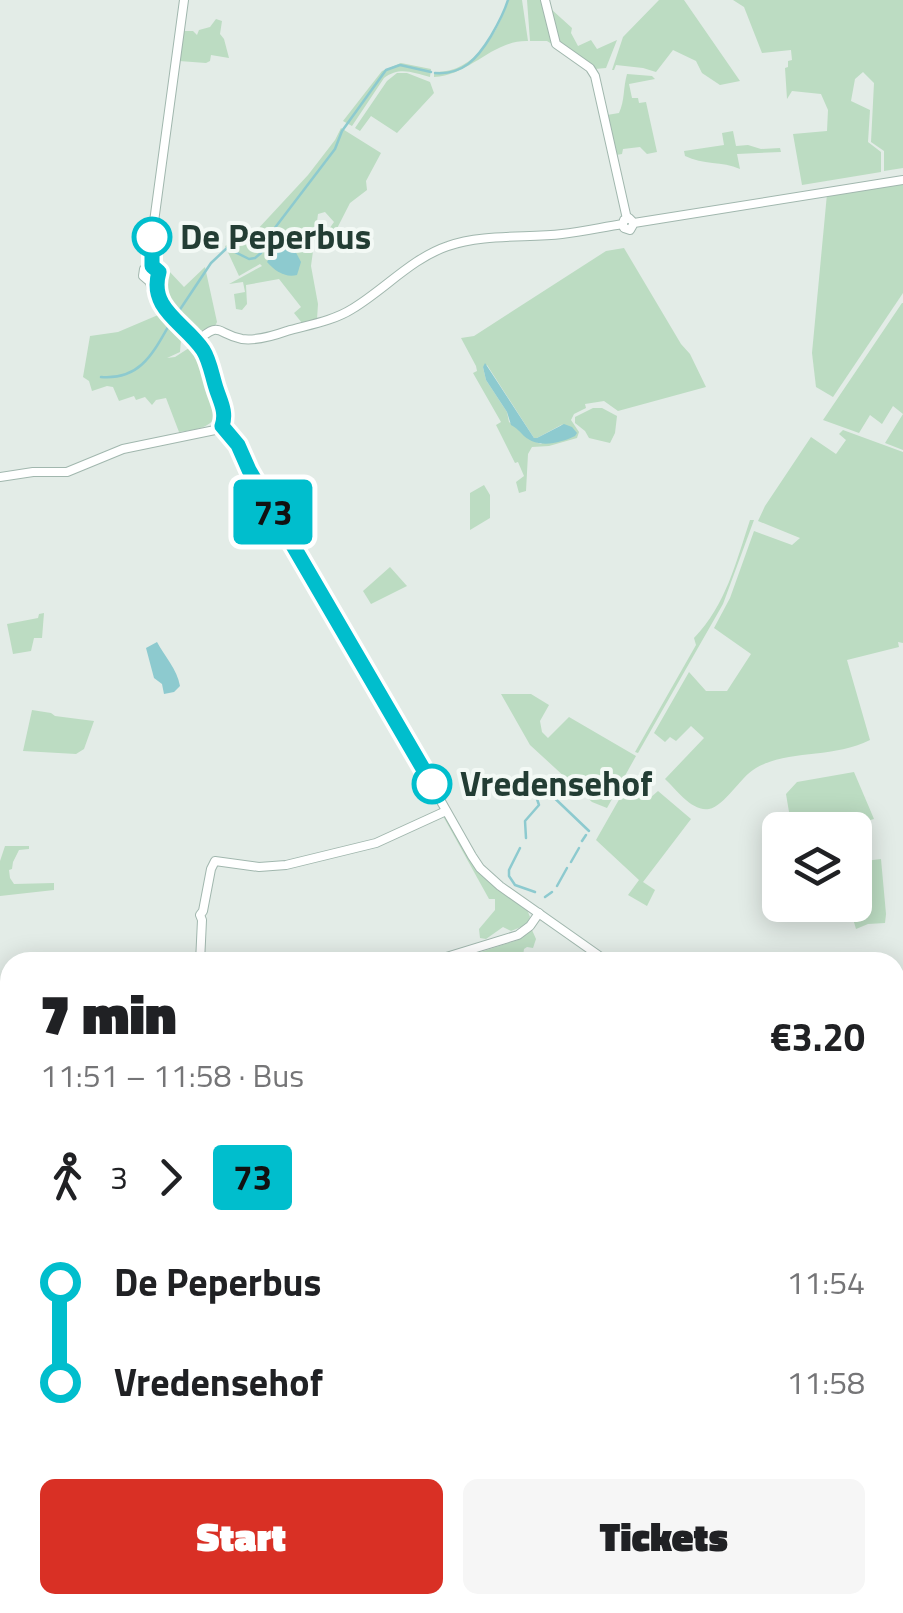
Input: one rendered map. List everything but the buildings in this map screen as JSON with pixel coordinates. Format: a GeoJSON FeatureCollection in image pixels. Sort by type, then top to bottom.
{"type":"FeatureCollection","features":[{"type":"Feature","properties":{"kind":"street"},"geometry":{"type":"LineString","coordinates":[[0,477],[67,472],[123,449],[222,426],[225,414],[210,370],[196,345],[164,309],[152,282],[159,272],[151,266],[152,237],[184,0]]}},
{"type":"Feature","properties":{"kind":"street"},"geometry":{"type":"LineString","coordinates":[[545,0],[556,44],[590,68],[595,76],[628,222]]}},
{"type":"Feature","properties":{"kind":"street"},"geometry":{"type":"LineString","coordinates":[[196,345],[214,330],[256,339],[339,316],[450,245],[566,234],[903,180]]}},
{"type":"Feature","properties":{"kind":"street"},"geometry":{"type":"LineString","coordinates":[[222,426],[238,445],[472,856],[490,878],[594,952]]}},
{"type":"Feature","properties":{"kind":"street"},"geometry":{"type":"LineString","coordinates":[[200,952],[200,915],[214,862],[268,867],[310,860],[376,843],[446,811]]}},
{"type":"Feature","properties":{"kind":"street"},"geometry":{"type":"LineString","coordinates":[[462,952],[522,933],[540,913]]}},
{"type":"Feature","properties":{"kind":"green space"},"geometry":{"type":"Polygon","coordinates":[[[508,0],[522,0],[528,41],[503,46],[459,70],[434,77],[434,72],[461,66],[482,49],[508,0]]]}},
{"type":"Feature","properties":{"kind":"green space"},"geometry":{"type":"Polygon","coordinates":[[[527,0],[544,0],[555,46],[547,41],[530,41],[527,0]]]}},
{"type":"Feature","properties":{"kind":"green space"},"geometry":{"type":"Polygon","coordinates":[[[659,0],[684,0],[740,81],[720,85],[702,73],[696,61],[673,50],[656,72],[616,65],[612,70],[623,37],[659,0]]]}},
{"type":"Feature","properties":{"kind":"green space"},"geometry":{"type":"Polygon","coordinates":[[[733,0],[903,0],[903,168],[884,171],[884,151],[871,142],[874,83],[863,72],[855,79],[851,101],[870,110],[868,142],[881,152],[881,172],[802,185],[793,134],[827,131],[828,110],[821,94],[792,91],[787,99],[785,68],[792,60],[791,50],[762,53],[744,7],[733,0]]]}},
{"type":"Feature","properties":{"kind":"green space"},"geometry":{"type":"Polygon","coordinates":[[[551,9],[572,28],[578,46],[591,40],[597,49],[617,40],[606,68],[595,69],[559,41],[551,9]]]}},
{"type":"Feature","properties":{"kind":"green space"},"geometry":{"type":"Polygon","coordinates":[[[216,19],[222,21],[220,34],[229,58],[211,55],[206,63],[179,61],[183,31],[197,35],[216,19]]]}},
{"type":"Feature","properties":{"kind":"green space"},"geometry":{"type":"Polygon","coordinates":[[[401,63],[431,69],[430,77],[407,71],[390,74],[352,126],[343,121],[382,71],[401,63]]]}},
{"type":"Feature","properties":{"kind":"green space"},"geometry":{"type":"Polygon","coordinates":[[[397,73],[430,82],[434,93],[397,133],[371,116],[360,131],[355,128],[387,81],[397,73]]]}},
{"type":"Feature","properties":{"kind":"green space"},"geometry":{"type":"Polygon","coordinates":[[[627,74],[655,79],[629,84],[632,98],[646,102],[657,152],[647,154],[640,147],[623,149],[622,154],[616,155],[607,115],[619,113],[627,74]]]}},
{"type":"Feature","properties":{"kind":"green space"},"geometry":{"type":"Polygon","coordinates":[[[341,128],[381,153],[366,181],[367,190],[350,203],[325,252],[334,222],[325,212],[318,214],[311,266],[317,319],[302,323],[294,313],[301,307],[279,279],[246,285],[247,304],[242,310],[236,309],[234,294],[245,292],[243,282],[229,284],[262,266],[239,276],[225,246],[256,231],[308,175],[341,128]]]}},
{"type":"Feature","properties":{"kind":"green space"},"geometry":{"type":"Polygon","coordinates":[[[733,131],[736,146],[780,148],[781,152],[737,154],[740,169],[685,156],[684,151],[724,145],[722,133],[733,131]]]}},
{"type":"Feature","properties":{"kind":"green space"},"geometry":{"type":"Polygon","coordinates":[[[903,181],[903,293],[833,397],[816,387],[812,353],[827,194],[903,181]]]}},
{"type":"Feature","properties":{"kind":"green space"},"geometry":{"type":"Polygon","coordinates":[[[624,248],[706,387],[618,411],[604,401],[585,404],[586,408],[571,420],[579,432],[577,438],[532,447],[528,454],[526,491],[519,493],[516,482],[524,476],[496,425],[501,422],[473,373],[476,366],[461,338],[474,336],[606,251],[624,248]],[[487,365],[483,367],[509,422],[527,436],[541,444],[563,424],[534,438],[487,365]]]}},
{"type":"Feature","properties":{"kind":"green space"},"geometry":{"type":"Polygon","coordinates":[[[205,267],[217,322],[199,331],[181,323],[162,298],[161,289],[168,270],[184,287],[205,267]]]}},
{"type":"Feature","properties":{"kind":"green space"},"geometry":{"type":"Polygon","coordinates":[[[902,303],[903,414],[893,406],[882,424],[870,415],[859,433],[823,420],[902,303]]]}},
{"type":"Feature","properties":{"kind":"green space"},"geometry":{"type":"Polygon","coordinates":[[[158,315],[181,340],[180,352],[167,358],[189,348],[206,373],[217,412],[212,422],[202,427],[179,432],[166,398],[152,405],[145,397],[119,401],[113,387],[92,391],[83,377],[90,336],[118,332],[158,315]]]}},
{"type":"Feature","properties":{"kind":"green space"},"geometry":{"type":"Polygon","coordinates":[[[593,408],[617,416],[610,443],[589,438],[575,423],[575,417],[593,408]]]}},
{"type":"Feature","properties":{"kind":"green space"},"geometry":{"type":"Polygon","coordinates":[[[903,414],[903,450],[885,443],[903,414]]]}},
{"type":"Feature","properties":{"kind":"green space"},"geometry":{"type":"Polygon","coordinates":[[[843,430],[903,452],[903,643],[847,660],[870,740],[841,750],[769,762],[750,772],[715,807],[696,807],[665,779],[704,738],[691,726],[676,741],[670,737],[665,742],[654,733],[689,672],[706,691],[727,691],[751,654],[714,628],[730,598],[754,531],[792,545],[800,538],[758,521],[765,506],[811,437],[836,454],[846,440],[839,434],[843,430]]]}},
{"type":"Feature","properties":{"kind":"green space"},"geometry":{"type":"Polygon","coordinates":[[[484,485],[490,495],[490,518],[470,530],[470,493],[484,485]]]}},
{"type":"Feature","properties":{"kind":"green space"},"geometry":{"type":"Polygon","coordinates":[[[750,520],[754,520],[723,604],[638,753],[635,752],[696,645],[694,638],[722,597],[750,520]]]}},
{"type":"Feature","properties":{"kind":"green space"},"geometry":{"type":"Polygon","coordinates":[[[390,567],[407,586],[371,604],[363,591],[390,567]]]}},
{"type":"Feature","properties":{"kind":"green space"},"geometry":{"type":"Polygon","coordinates":[[[44,613],[42,638],[34,638],[31,651],[13,654],[7,624],[38,618],[44,613]]]}},
{"type":"Feature","properties":{"kind":"green space"},"geometry":{"type":"Polygon","coordinates":[[[501,694],[531,694],[549,705],[540,721],[548,738],[569,717],[636,756],[607,808],[592,802],[530,745],[501,694]]]}},
{"type":"Feature","properties":{"kind":"green space"},"geometry":{"type":"Polygon","coordinates":[[[32,710],[94,721],[84,749],[76,754],[23,751],[32,710]]]}},
{"type":"Feature","properties":{"kind":"green space"},"geometry":{"type":"Polygon","coordinates":[[[854,772],[871,812],[789,812],[786,794],[797,782],[854,772]]]}},
{"type":"Feature","properties":{"kind":"green space"},"geometry":{"type":"Polygon","coordinates":[[[629,782],[650,798],[658,791],[691,819],[643,882],[655,890],[647,906],[628,895],[639,880],[596,840],[629,782]]]}},
{"type":"Feature","properties":{"kind":"green space"},"geometry":{"type":"Polygon","coordinates":[[[443,816],[479,871],[526,907],[530,917],[526,925],[511,931],[503,927],[486,939],[480,938],[479,929],[495,910],[495,899],[489,899],[443,816]]]}},
{"type":"Feature","properties":{"kind":"green space"},"geometry":{"type":"Polygon","coordinates":[[[5,846],[29,846],[19,850],[9,870],[14,884],[54,883],[54,890],[0,896],[0,861],[5,846]]]}},
{"type":"Feature","properties":{"kind":"green space"},"geometry":{"type":"Polygon","coordinates":[[[881,859],[885,923],[856,929],[854,922],[872,922],[872,860],[881,859]]]}},
{"type":"Feature","properties":{"kind":"green space"},"geometry":{"type":"Polygon","coordinates":[[[532,930],[536,939],[533,948],[527,947],[524,952],[481,952],[518,940],[532,930]]]}},
{"type":"Feature","properties":{"kind":"water"},"geometry":{"type":"Polygon","coordinates":[[[291,243],[301,262],[293,276],[280,273],[267,262],[272,254],[291,243]]]}},
{"type":"Feature","properties":{"kind":"water"},"geometry":{"type":"Polygon","coordinates":[[[485,363],[534,438],[564,424],[572,427],[575,436],[543,444],[524,436],[511,425],[486,380],[485,363]]]}},
{"type":"Feature","properties":{"kind":"water"},"geometry":{"type":"Polygon","coordinates":[[[157,642],[178,680],[180,686],[174,692],[164,694],[162,684],[154,678],[146,648],[157,642]]]}},
{"type":"Feature","properties":{"kind":"waterway"},"geometry":{"type":"LineString","coordinates":[[435,73],[454,71],[475,58],[494,32],[508,0]]}},
{"type":"Feature","properties":{"kind":"waterway"},"geometry":{"type":"LineString","coordinates":[[177,314],[211,263],[227,248],[249,259],[261,253],[386,70],[400,65],[431,72]]}},
{"type":"Feature","properties":{"kind":"waterway"},"geometry":{"type":"LineString","coordinates":[[101,377],[135,370],[150,356],[168,327]]}},
{"type":"Feature","properties":{"kind":"waterway"},"geometry":{"type":"LineString","coordinates":[[544,788],[589,831]]}},
{"type":"Feature","properties":{"kind":"waterway"},"geometry":{"type":"LineString","coordinates":[[526,838],[525,821],[539,805],[536,796]]}},
{"type":"Feature","properties":{"kind":"waterway"},"geometry":{"type":"LineString","coordinates":[[582,841],[586,835]]}},
{"type":"Feature","properties":{"kind":"waterway"},"geometry":{"type":"LineString","coordinates":[[520,848],[509,876],[515,885],[535,892]]}},
{"type":"Feature","properties":{"kind":"waterway"},"geometry":{"type":"LineString","coordinates":[[571,862],[579,848]]}},
{"type":"Feature","properties":{"kind":"waterway"},"geometry":{"type":"LineString","coordinates":[[557,886],[567,868]]}},
{"type":"Feature","properties":{"kind":"waterway"},"geometry":{"type":"LineString","coordinates":[[545,897],[552,892]]}},
{"type":"Feature","properties":{"kind":"bus line","name":"73"},"geometry":{"type":"LineString","coordinates":[[152,237],[151,258],[152,266],[159,272],[155,282],[159,299],[207,359],[225,414],[222,426],[238,445],[432,784]]}},
{"type":"Feature","properties":{"kind":"place","name":"De Peperbus"},"geometry":{"type":"Point","coordinates":[152,237]}},
{"type":"Feature","properties":{"kind":"place","name":"Vredensehof"},"geometry":{"type":"Point","coordinates":[432,784]}}]}
